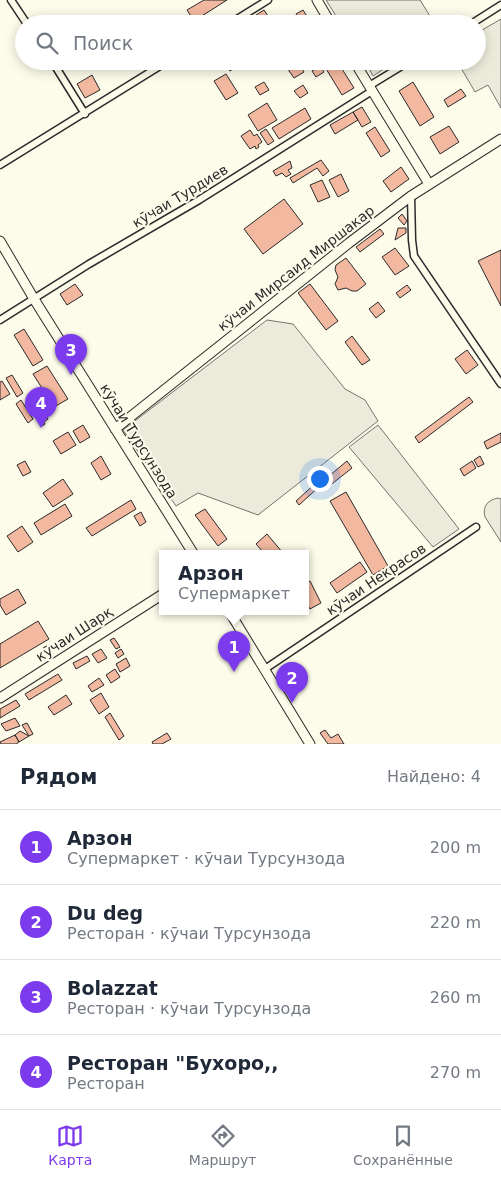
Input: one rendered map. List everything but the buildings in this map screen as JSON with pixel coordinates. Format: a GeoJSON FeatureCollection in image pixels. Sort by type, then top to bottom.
{"type":"FeatureCollection","features":[{"type":"Feature","properties":{"kind":"main road"},"geometry":{"type":"LineString","coordinates":[[317,0],[326,15]]}},
{"type":"Feature","properties":{"kind":"main road"},"geometry":{"type":"LineString","coordinates":[[359,70],[430,184]]}},
{"type":"Feature","properties":{"kind":"main road","name":"кӯчаи Мирсаид Миршакар"},"geometry":{"type":"LineString","coordinates":[[115,429],[411,196],[501,139]]}},
{"type":"Feature","properties":{"kind":"main road","name":"кӯчаи Турсунзода"},"geometry":{"type":"LineString","coordinates":[[0,241],[34,299],[191,550]]}},
{"type":"Feature","properties":{"kind":"main road","name":"кӯчаи Шарқ"},"geometry":{"type":"LineString","coordinates":[[0,698],[159,597]]}},
{"type":"Feature","properties":{"kind":"main road"},"geometry":{"type":"LineString","coordinates":[[231,615],[310,744]]}},
{"type":"Feature","properties":{"kind":"street"},"geometry":{"type":"LineString","coordinates":[[11,0],[21,15]]}},
{"type":"Feature","properties":{"kind":"street"},"geometry":{"type":"LineString","coordinates":[[244,15],[268,0]]}},
{"type":"Feature","properties":{"kind":"street"},"geometry":{"type":"LineString","coordinates":[[485,15],[501,5]]}},
{"type":"Feature","properties":{"kind":"street"},"geometry":{"type":"LineString","coordinates":[[58,70],[85,114]]}},
{"type":"Feature","properties":{"kind":"street"},"geometry":{"type":"LineString","coordinates":[[0,165],[154,70]]}},
{"type":"Feature","properties":{"kind":"street","name":"кӯчаи Турдиев"},"geometry":{"type":"LineString","coordinates":[[0,320],[199,200],[397,70]]}},
{"type":"Feature","properties":{"kind":"street"},"geometry":{"type":"LineString","coordinates":[[411,196],[414,256],[501,384]]}},
{"type":"Feature","properties":{"kind":"street","name":"кӯчаи Некрасов"},"geometry":{"type":"LineString","coordinates":[[265,669],[476,527]]}},
{"type":"Feature","properties":{"kind":"shaded area"},"geometry":{"type":"Polygon","coordinates":[[[326,0],[420,0],[429,15],[335,15],[326,0]]]}},
{"type":"Feature","properties":{"kind":"shaded area"},"geometry":{"type":"Polygon","coordinates":[[[501,19],[501,108],[488,85],[475,92],[462,70],[486,70],[486,28],[501,19]]]}},
{"type":"Feature","properties":{"kind":"shaded area"},"geometry":{"type":"Polygon","coordinates":[[[370,70],[382,70],[373,76],[370,70]]]}},
{"type":"Feature","properties":{"kind":"shaded area"},"geometry":{"type":"Polygon","coordinates":[[[267,320],[293,324],[345,389],[365,400],[378,421],[258,515],[198,493],[176,506],[123,430],[267,320]]]}},
{"type":"Feature","properties":{"kind":"shaded area"},"geometry":{"type":"Polygon","coordinates":[[[378,425],[459,529],[433,547],[349,447],[378,425]]]}},
{"type":"Feature","properties":{"kind":"shaded area"},"geometry":{"type":"Polygon","coordinates":[[[501,499],[501,542],[484,513],[487,504],[491,500],[501,499]]]}},
{"type":"Feature","properties":{"kind":"place","name":"Bolazzat"},"geometry":{"type":"Point","coordinates":[71,375]}},
{"type":"Feature","properties":{"kind":"place","name":"Ресторан \"Бухоро,,"},"geometry":{"type":"Point","coordinates":[41,428]}},
{"type":"Feature","properties":{"kind":"place","name":"Арзон"},"geometry":{"type":"Point","coordinates":[234,672]}},
{"type":"Feature","properties":{"kind":"place","name":"Du deg"},"geometry":{"type":"Point","coordinates":[292,703]}}]}
